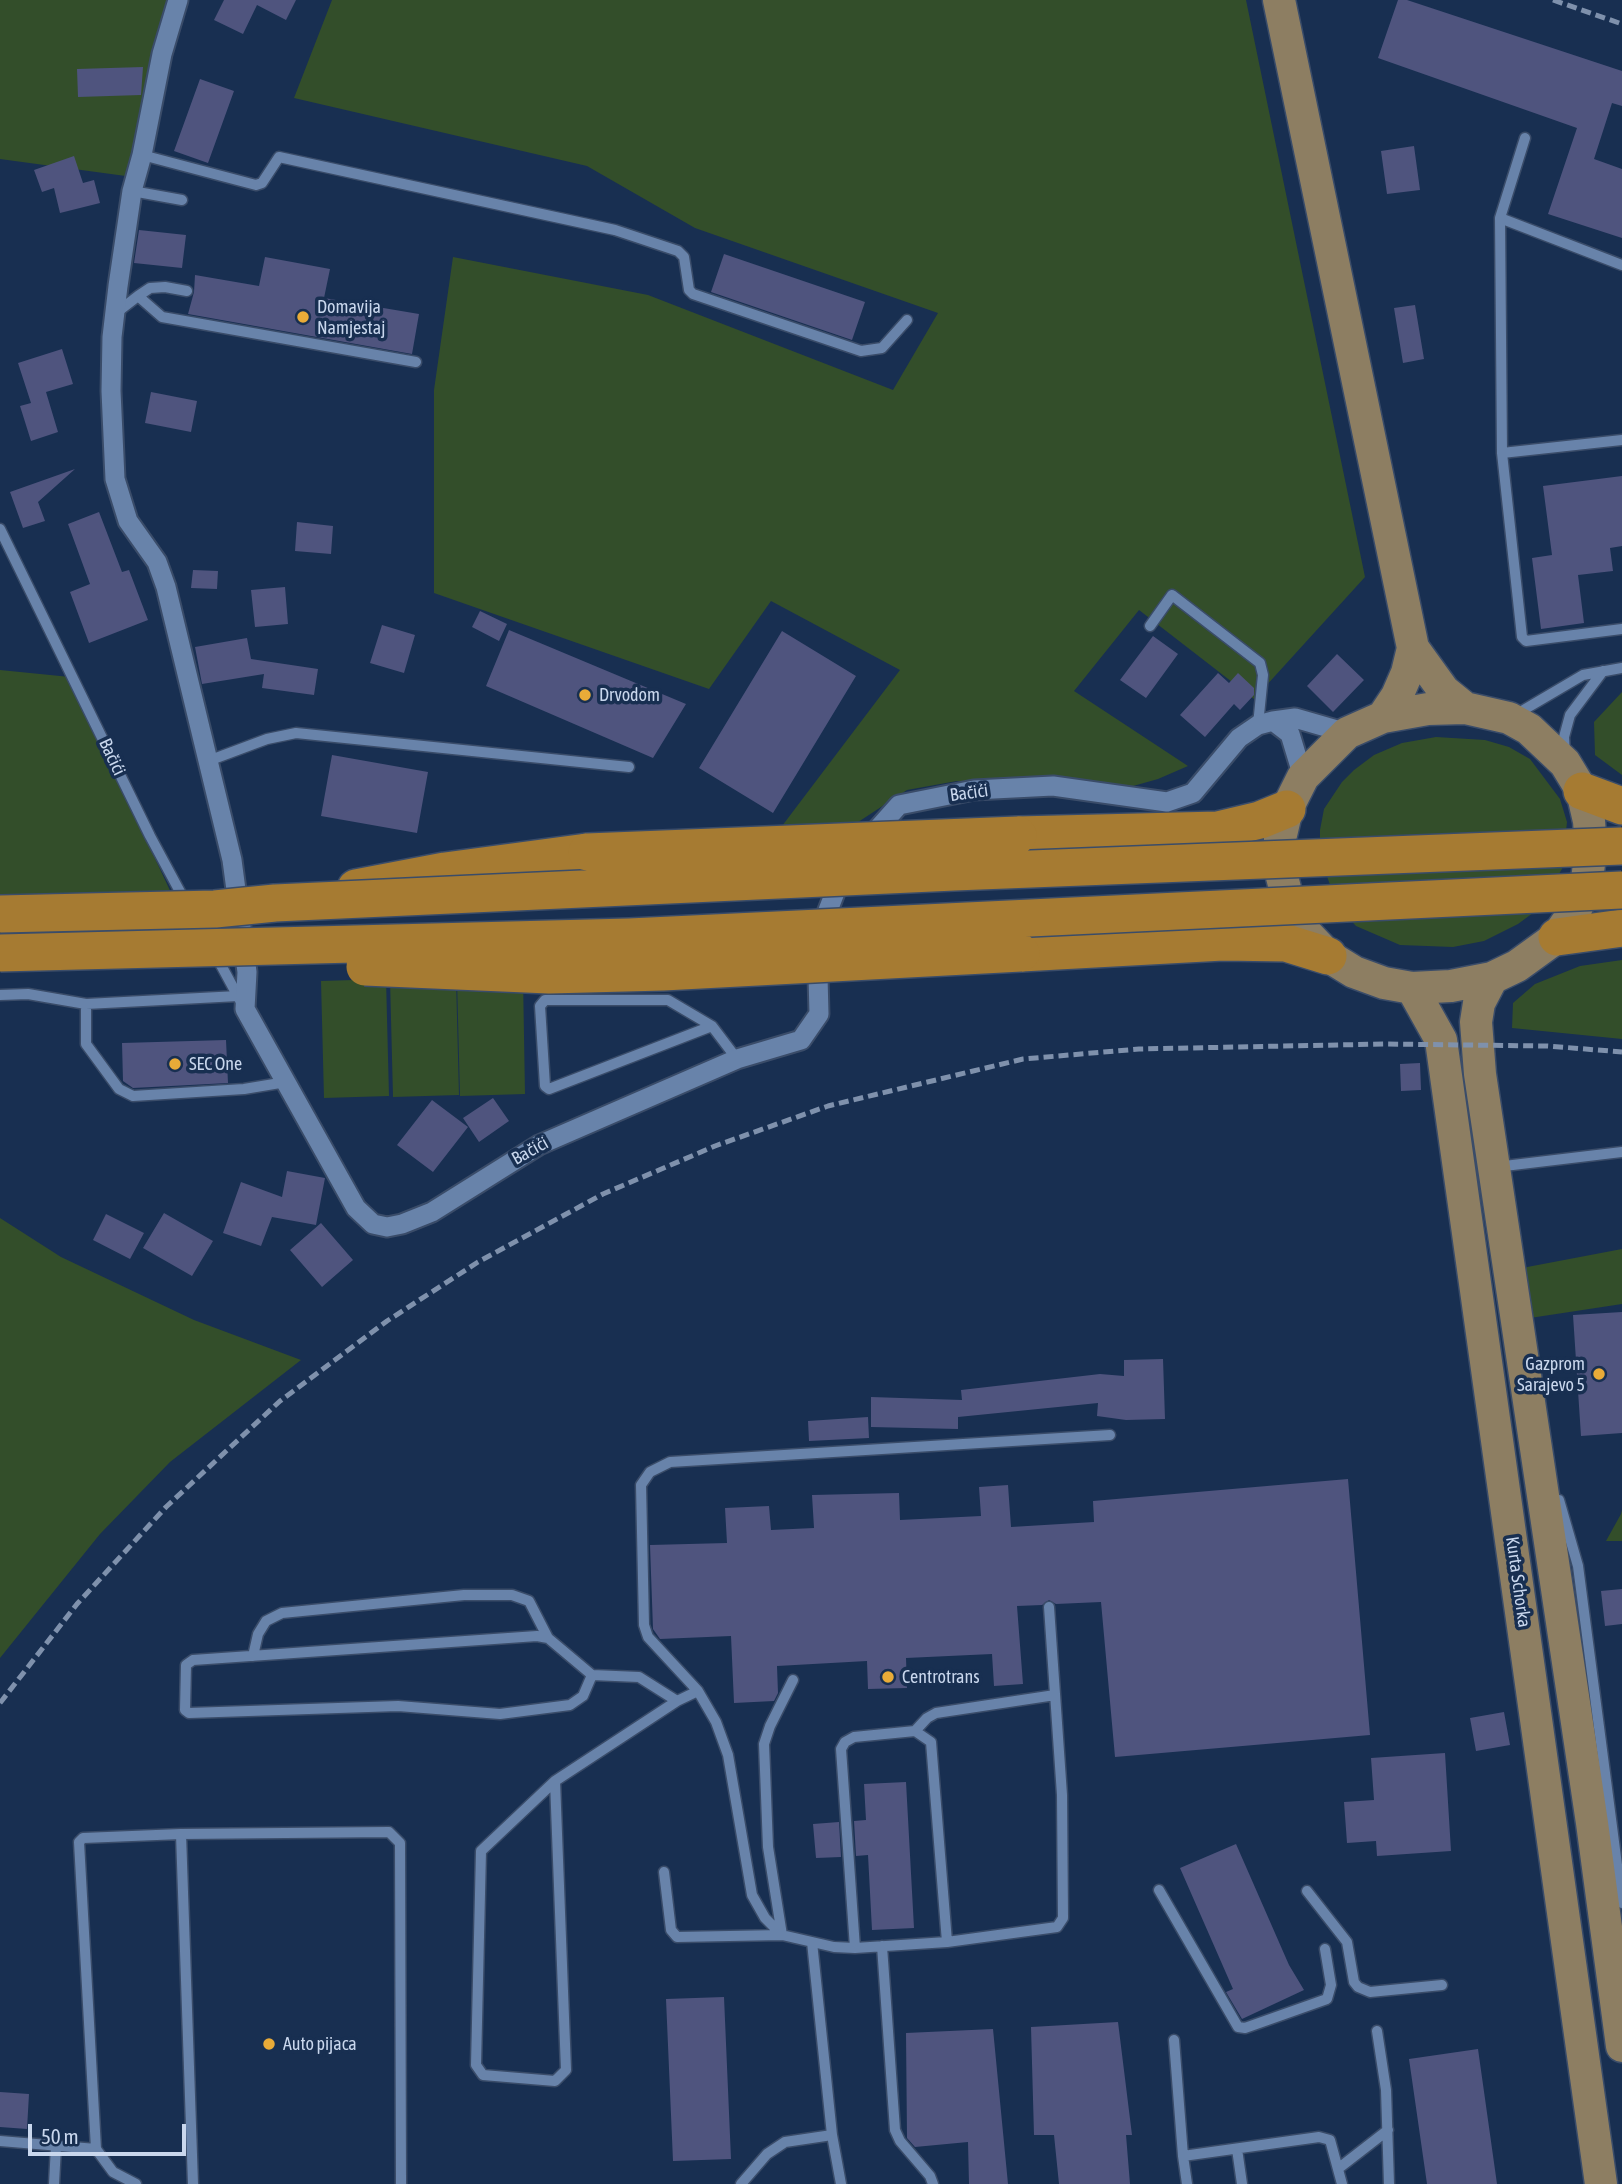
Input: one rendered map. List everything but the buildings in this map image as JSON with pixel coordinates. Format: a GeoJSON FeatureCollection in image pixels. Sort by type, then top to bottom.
{"type":"FeatureCollection","features":[{"type":"Feature","properties":{"kind":"highway"},"geometry":{"type":"LineString","coordinates":[[1574,777],[1622,806]]}},
{"type":"Feature","properties":{"kind":"highway"},"geometry":{"type":"LineString","coordinates":[[275,903],[445,871],[587,852],[1218,830],[1260,820],[1295,793]]}},
{"type":"Feature","properties":{"kind":"highway"},"geometry":{"type":"LineString","coordinates":[[0,914],[215,909],[275,903],[1622,846]]}},
{"type":"Feature","properties":{"kind":"highway"},"geometry":{"type":"LineString","coordinates":[[0,953],[629,937],[1622,891]]}},
{"type":"Feature","properties":{"kind":"highway"},"geometry":{"type":"LineString","coordinates":[[1557,937],[1622,928]]}},
{"type":"Feature","properties":{"kind":"highway"},"geometry":{"type":"LineString","coordinates":[[0,968],[279,964],[549,975],[676,972],[1223,942],[1286,943],[1328,956]]}},
{"type":"Feature","properties":{"kind":"main road"},"geometry":{"type":"LineString","coordinates":[[1279,0],[1413,648],[1444,691],[1465,708]]}},
{"type":"Feature","properties":{"kind":"main road"},"geometry":{"type":"LineString","coordinates":[[1383,717],[1397,696],[1407,673],[1413,648]]}},
{"type":"Feature","properties":{"kind":"main road"},"geometry":{"type":"LineString","coordinates":[[1465,708],[1510,718],[1542,739],[1574,777],[1589,821],[1591,848],[1587,880],[1576,909],[1557,937],[1517,966],[1492,978],[1451,986],[1412,988],[1384,983],[1354,972],[1328,956],[1306,933],[1289,904],[1281,873],[1280,839],[1295,793],[1347,733],[1383,717],[1429,709],[1465,708]]}},
{"type":"Feature","properties":{"kind":"main road","name":"Kurta Schorka"},"geometry":{"type":"LineString","coordinates":[[1492,978],[1479,1003],[1476,1022],[1479,1074],[1592,1822],[1622,2046]]}},
{"type":"Feature","properties":{"kind":"main road","name":"Kurta Schorka"},"geometry":{"type":"LineString","coordinates":[[1412,988],[1441,1040],[1601,2184]]}},
{"type":"Feature","properties":{"kind":"street"},"geometry":{"type":"LineString","coordinates":[[178,0],[162,54],[132,191],[116,313],[111,391],[115,479],[128,521],[157,562],[166,587],[232,860],[247,972],[242,1003]]}},
{"type":"Feature","properties":{"kind":"street"},"geometry":{"type":"LineString","coordinates":[[1266,723],[1295,718],[1347,733]]}},
{"type":"Feature","properties":{"kind":"street"},"geometry":{"type":"LineString","coordinates":[[1266,723],[1290,734],[1295,793]]}},
{"type":"Feature","properties":{"kind":"street","name":"Bačići"},"geometry":{"type":"LineString","coordinates":[[242,1003],[356,1208],[373,1224],[387,1227],[432,1212],[539,1144],[737,1059],[801,1040],[811,1029],[818,1014],[817,939],[846,863],[899,805],[974,790],[1054,786],[1167,802],[1193,793],[1239,738],[1266,723]]}},
{"type":"Feature","properties":{"kind":"lane"},"geometry":{"type":"LineString","coordinates":[[1525,138],[1500,218],[1502,453],[1522,637],[1526,641],[1622,629]]}},
{"type":"Feature","properties":{"kind":"lane"},"geometry":{"type":"LineString","coordinates":[[142,155],[256,185],[262,183],[279,157],[615,230],[678,251],[684,257],[689,290],[693,294],[861,351],[882,348],[907,320]]}},
{"type":"Feature","properties":{"kind":"lane"},"geometry":{"type":"LineString","coordinates":[[132,191],[182,200]]}},
{"type":"Feature","properties":{"kind":"lane"},"geometry":{"type":"LineString","coordinates":[[1500,218],[1622,265]]}},
{"type":"Feature","properties":{"kind":"lane"},"geometry":{"type":"LineString","coordinates":[[116,313],[150,288],[165,287],[187,291]]}},
{"type":"Feature","properties":{"kind":"lane"},"geometry":{"type":"LineString","coordinates":[[138,296],[162,317],[416,362]]}},
{"type":"Feature","properties":{"kind":"lane"},"geometry":{"type":"LineString","coordinates":[[1502,453],[1622,440]]}},
{"type":"Feature","properties":{"kind":"lane","name":"Bačići"},"geometry":{"type":"LineString","coordinates":[[0,529],[150,836],[194,916]]}},
{"type":"Feature","properties":{"kind":"lane"},"geometry":{"type":"LineString","coordinates":[[1150,626],[1172,595],[1260,663],[1266,723]]}},
{"type":"Feature","properties":{"kind":"lane"},"geometry":{"type":"LineString","coordinates":[[1510,718],[1574,679],[1622,668]]}},
{"type":"Feature","properties":{"kind":"lane"},"geometry":{"type":"LineString","coordinates":[[1574,777],[1564,737],[1570,715],[1603,671]]}},
{"type":"Feature","properties":{"kind":"lane"},"geometry":{"type":"LineString","coordinates":[[207,762],[267,739],[296,733],[629,767]]}},
{"type":"Feature","properties":{"kind":"lane","name":"Bačići"},"geometry":{"type":"LineString","coordinates":[[207,939],[242,1003]]}},
{"type":"Feature","properties":{"kind":"lane"},"geometry":{"type":"LineString","coordinates":[[0,995],[28,994],[86,1004],[242,1003]]}},
{"type":"Feature","properties":{"kind":"lane"},"geometry":{"type":"LineString","coordinates":[[712,1026],[549,1089],[545,1086],[540,1006],[545,1000],[668,1000],[712,1026],[737,1059]]}},
{"type":"Feature","properties":{"kind":"lane"},"geometry":{"type":"LineString","coordinates":[[86,1004],[86,1044],[90,1053],[125,1093],[133,1096],[244,1088],[286,1082]]}},
{"type":"Feature","properties":{"kind":"lane"},"geometry":{"type":"LineString","coordinates":[[1492,1167],[1622,1152]]}},
{"type":"Feature","properties":{"kind":"lane"},"geometry":{"type":"LineString","coordinates":[[1520,1356],[1543,1414]]}},
{"type":"Feature","properties":{"kind":"lane"},"geometry":{"type":"LineString","coordinates":[[782,1935],[761,1912],[752,1895],[728,1755],[716,1722],[698,1691],[660,1653],[648,1637],[644,1625],[641,1485],[650,1472],[670,1462],[1110,1435]]}},
{"type":"Feature","properties":{"kind":"lane"},"geometry":{"type":"LineString","coordinates":[[1558,1494],[1563,1521],[1578,1566],[1622,1903]]}},
{"type":"Feature","properties":{"kind":"lane"},"geometry":{"type":"LineString","coordinates":[[253,1656],[258,1634],[266,1621],[282,1613],[464,1595],[512,1595],[529,1601],[548,1638],[592,1675],[639,1676],[677,1701]]}},
{"type":"Feature","properties":{"kind":"lane"},"geometry":{"type":"LineString","coordinates":[[664,1872],[671,1930],[677,1937],[782,1935],[855,1948],[947,1942],[1045,1931],[1057,1927],[1063,1918],[1062,1796],[1049,1607]]}},
{"type":"Feature","properties":{"kind":"lane"},"geometry":{"type":"LineString","coordinates":[[548,1638],[193,1660],[186,1665],[185,1710],[189,1713],[398,1706],[500,1714],[570,1705],[583,1696],[592,1675]]}},
{"type":"Feature","properties":{"kind":"lane"},"geometry":{"type":"LineString","coordinates":[[782,1935],[768,1847],[764,1752],[770,1726],[793,1680]]}},
{"type":"Feature","properties":{"kind":"lane"},"geometry":{"type":"LineString","coordinates":[[555,1781],[566,2070],[555,2081],[483,2075],[475,2064],[481,1851],[555,1781],[677,1701],[698,1691]]}},
{"type":"Feature","properties":{"kind":"lane"},"geometry":{"type":"LineString","coordinates":[[855,1948],[841,1749],[845,1742],[854,1737],[915,1731],[936,1713],[1055,1695]]}},
{"type":"Feature","properties":{"kind":"lane"},"geometry":{"type":"LineString","coordinates":[[915,1731],[930,1742],[947,1942]]}},
{"type":"Feature","properties":{"kind":"lane"},"geometry":{"type":"LineString","coordinates":[[136,2184],[113,2172],[96,2149],[79,1842],[83,1838],[181,1834],[390,1832],[400,1843],[401,2184]]}},
{"type":"Feature","properties":{"kind":"lane"},"geometry":{"type":"LineString","coordinates":[[181,1834],[193,2184]]}},
{"type":"Feature","properties":{"kind":"lane"},"geometry":{"type":"LineString","coordinates":[[1158,1889],[1238,2027],[1245,2028],[1326,1999],[1331,1985],[1325,1949]]}},
{"type":"Feature","properties":{"kind":"lane"},"geometry":{"type":"LineString","coordinates":[[1307,1891],[1347,1942],[1354,1982],[1358,1987],[1370,1992],[1441,1984]]}},
{"type":"Feature","properties":{"kind":"lane"},"geometry":{"type":"LineString","coordinates":[[812,1942],[832,2134],[841,2184]]}},
{"type":"Feature","properties":{"kind":"lane"},"geometry":{"type":"LineString","coordinates":[[882,1946],[895,2130],[900,2141],[930,2176],[933,2184]]}},
{"type":"Feature","properties":{"kind":"lane"},"geometry":{"type":"LineString","coordinates":[[1377,2031],[1388,2130],[1389,2184]]}},
{"type":"Feature","properties":{"kind":"lane"},"geometry":{"type":"LineString","coordinates":[[1174,2040],[1187,2184]]}},
{"type":"Feature","properties":{"kind":"lane"},"geometry":{"type":"LineString","coordinates":[[1339,2168],[1388,2130]]}},
{"type":"Feature","properties":{"kind":"lane"},"geometry":{"type":"LineString","coordinates":[[741,2184],[767,2154],[785,2142],[832,2134]]}},
{"type":"Feature","properties":{"kind":"lane"},"geometry":{"type":"LineString","coordinates":[[1183,2156],[1319,2137],[1330,2140],[1342,2184]]}},
{"type":"Feature","properties":{"kind":"lane"},"geometry":{"type":"LineString","coordinates":[[0,2141],[96,2149]]}},
{"type":"Feature","properties":{"kind":"lane"},"geometry":{"type":"LineString","coordinates":[[54,2184],[56,2146]]}},
{"type":"Feature","properties":{"kind":"lane"},"geometry":{"type":"LineString","coordinates":[[1237,2149],[1242,2184]]}},
{"type":"Feature","properties":{"kind":"green space"},"geometry":{"type":"Polygon","coordinates":[[[0,0],[167,0],[151,67],[133,177],[0,159],[0,0]]]}},
{"type":"Feature","properties":{"kind":"green space"},"geometry":{"type":"Polygon","coordinates":[[[332,0],[1246,0],[1365,577],[1254,699],[1139,610],[1074,691],[1188,766],[1158,779],[1126,788],[957,781],[907,790],[849,828],[782,826],[900,670],[771,601],[709,689],[434,593],[434,390],[453,257],[648,295],[893,390],[938,313],[695,228],[587,166],[294,98],[332,0]]]}},
{"type":"Feature","properties":{"kind":"green space"},"geometry":{"type":"Polygon","coordinates":[[[0,670],[70,677],[174,899],[0,898],[0,670]]]}},
{"type":"Feature","properties":{"kind":"green space"},"geometry":{"type":"Polygon","coordinates":[[[1622,692],[1622,775],[1595,755],[1594,722],[1622,692]]]}},
{"type":"Feature","properties":{"kind":"green space"},"geometry":{"type":"Polygon","coordinates":[[[1436,737],[1485,740],[1509,747],[1530,759],[1560,799],[1567,822],[1562,869],[1537,910],[1518,924],[1484,941],[1453,947],[1400,945],[1356,926],[1338,907],[1320,857],[1320,830],[1324,809],[1342,782],[1354,770],[1374,755],[1402,743],[1436,737]]]}},
{"type":"Feature","properties":{"kind":"green space"},"geometry":{"type":"Polygon","coordinates":[[[1622,960],[1622,1039],[1512,1028],[1513,1003],[1535,984],[1580,966],[1622,960]]]}},
{"type":"Feature","properties":{"kind":"green space"},"geometry":{"type":"Polygon","coordinates":[[[523,977],[525,1094],[460,1096],[457,979],[523,977]]]}},
{"type":"Feature","properties":{"kind":"green space"},"geometry":{"type":"Polygon","coordinates":[[[456,978],[459,1095],[393,1097],[390,980],[456,978]]]}},
{"type":"Feature","properties":{"kind":"green space"},"geometry":{"type":"Polygon","coordinates":[[[386,979],[389,1096],[324,1098],[321,981],[386,979]]]}},
{"type":"Feature","properties":{"kind":"green space"},"geometry":{"type":"Polygon","coordinates":[[[0,1218],[61,1257],[194,1320],[301,1360],[170,1462],[100,1534],[0,1658],[0,1218]]]}},
{"type":"Feature","properties":{"kind":"green space"},"geometry":{"type":"Polygon","coordinates":[[[1622,1249],[1622,1304],[1530,1318],[1522,1268],[1622,1249]]]}},
{"type":"Feature","properties":{"kind":"green space"},"geometry":{"type":"Polygon","coordinates":[[[1622,1510],[1622,1541],[1606,1541],[1621,1514],[1622,1510]]]}},
{"type":"Feature","properties":{"kind":"railway"},"geometry":{"type":"LineString","coordinates":[[1553,0],[1622,24]]}},
{"type":"Feature","properties":{"kind":"railway"},"geometry":{"type":"LineString","coordinates":[[0,1703],[77,1604],[166,1507],[280,1401],[387,1321],[478,1262],[603,1194],[715,1146],[828,1106],[1023,1059],[1139,1049],[1384,1044],[1548,1046],[1622,1052]]}},
{"type":"Feature","properties":{"kind":"place","name":"Domavija Namjestaj"},"geometry":{"type":"Point","coordinates":[303,317]}},
{"type":"Feature","properties":{"kind":"place","name":"Drvodom"},"geometry":{"type":"Point","coordinates":[585,695]}},
{"type":"Feature","properties":{"kind":"place","name":"SEC One"},"geometry":{"type":"Point","coordinates":[175,1064]}},
{"type":"Feature","properties":{"kind":"place","name":"Gazprom Sarajevo 5"},"geometry":{"type":"Point","coordinates":[1599,1374]}},
{"type":"Feature","properties":{"kind":"place","name":"Centrotrans"},"geometry":{"type":"Point","coordinates":[888,1677]}},
{"type":"Feature","properties":{"kind":"place","name":"Auto pijaca"},"geometry":{"type":"Point","coordinates":[269,2044]}}]}
